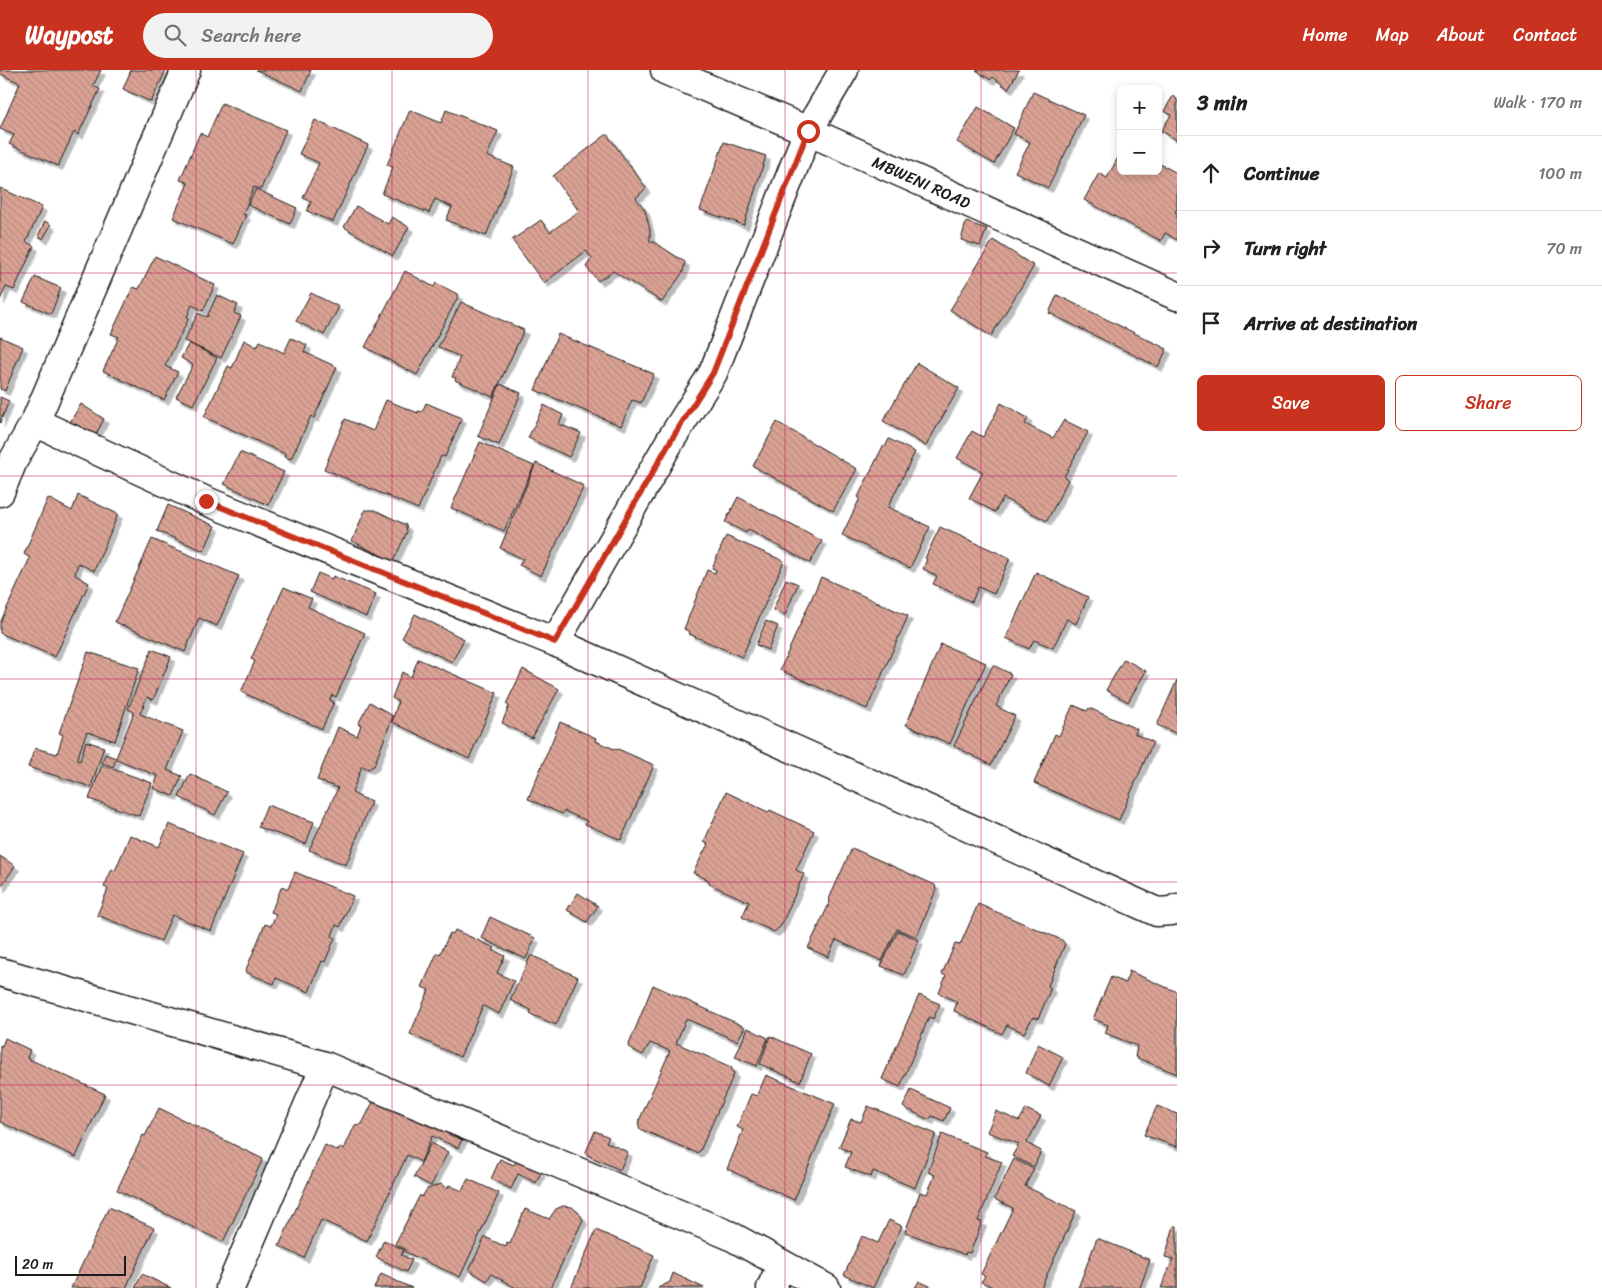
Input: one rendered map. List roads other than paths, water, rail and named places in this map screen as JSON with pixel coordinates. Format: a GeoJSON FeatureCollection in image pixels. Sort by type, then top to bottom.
{"type":"FeatureCollection","features":[{"type":"Feature","properties":{"kind":"street"},"geometry":{"type":"LineString","coordinates":[[0,492],[12,461],[35,422],[186,70]]}},
{"type":"Feature","properties":{"kind":"street","name":"MBWENI ROAD"},"geometry":{"type":"LineString","coordinates":[[664,70],[808,131],[1177,296]]}},
{"type":"Feature","properties":{"kind":"street"},"geometry":{"type":"LineString","coordinates":[[555,642],[670,442],[713,373],[808,131],[844,70]]}},
{"type":"Feature","properties":{"kind":"street"},"geometry":{"type":"LineString","coordinates":[[35,422],[206,501],[555,642],[1157,912],[1172,911],[1177,908]]}},
{"type":"Feature","properties":{"kind":"street"},"geometry":{"type":"LineString","coordinates":[[0,972],[325,1066],[729,1235],[826,1288]]}},
{"type":"Feature","properties":{"kind":"street"},"geometry":{"type":"LineString","coordinates":[[230,1288],[325,1066]]}},
{"type":"Feature","properties":{"kind":"street"},"geometry":{"type":"LineString","coordinates":[[771,1288],[782,1264]]}}]}
